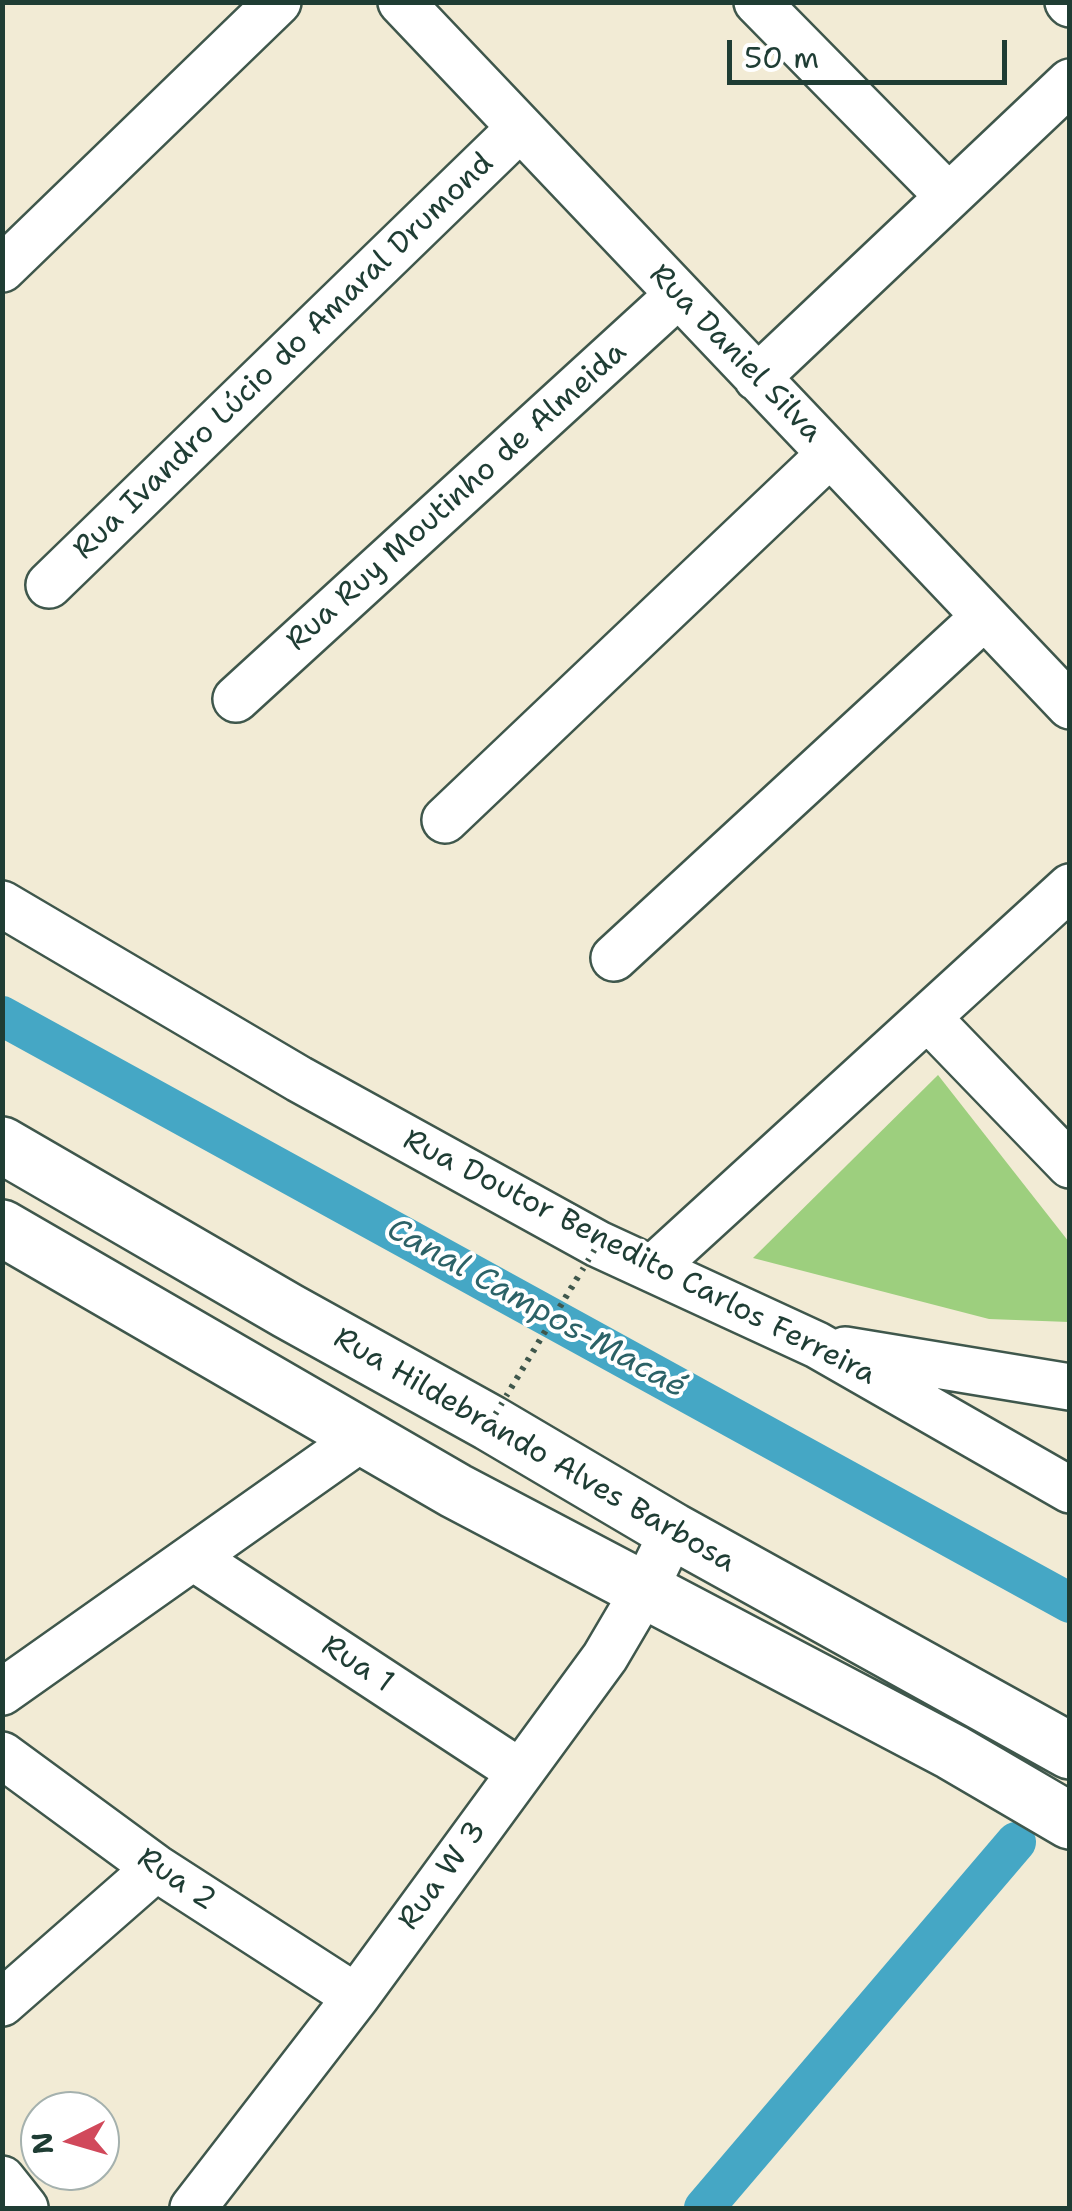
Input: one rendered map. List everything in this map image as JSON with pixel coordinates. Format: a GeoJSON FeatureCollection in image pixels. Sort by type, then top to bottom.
{"type":"FeatureCollection","features":[{"type":"Feature","properties":{"kind":"main road","name":"Rua Hildebrando Alves Barbosa"},"geometry":{"type":"LineString","coordinates":[[2,1145],[288,1311],[494,1416],[673,1532],[1070,1751]]}},
{"type":"Feature","properties":{"kind":"main road","name":"Rua Hildebrando Alves Barbosa"},"geometry":{"type":"LineString","coordinates":[[2,1228],[456,1491],[952,1752],[1070,1820]]}},
{"type":"Feature","properties":{"kind":"street"},"geometry":{"type":"LineString","coordinates":[[2,269],[278,2]]}},
{"type":"Feature","properties":{"kind":"street","name":"Rua Daniel Silva"},"geometry":{"type":"LineString","coordinates":[[401,2],[1070,706]]}},
{"type":"Feature","properties":{"kind":"street"},"geometry":{"type":"LineString","coordinates":[[757,2],[948,196]]}},
{"type":"Feature","properties":{"kind":"street"},"geometry":{"type":"LineString","coordinates":[[757,378],[1070,82]]}},
{"type":"Feature","properties":{"kind":"street","name":"Rua Ivandro Lúcio do Amaral Drumond"},"geometry":{"type":"LineString","coordinates":[[48,586],[520,128]]}},
{"type":"Feature","properties":{"kind":"street","name":"Rua Ruy Moutinho de Almeida"},"geometry":{"type":"LineString","coordinates":[[236,699],[678,294]]}},
{"type":"Feature","properties":{"kind":"street"},"geometry":{"type":"LineString","coordinates":[[445,820],[830,454]]}},
{"type":"Feature","properties":{"kind":"street"},"geometry":{"type":"LineString","coordinates":[[614,958],[984,617]]}},
{"type":"Feature","properties":{"kind":"street"},"geometry":{"type":"LineString","coordinates":[[653,1268],[1070,887]]}},
{"type":"Feature","properties":{"kind":"street","name":"Rua Doutor Benedito Carlos Ferreira"},"geometry":{"type":"LineString","coordinates":[[2,904],[595,1249],[653,1268],[817,1345],[1070,1490]]}},
{"type":"Feature","properties":{"kind":"street"},"geometry":{"type":"LineString","coordinates":[[929,1019],[1070,1165]]}},
{"type":"Feature","properties":{"kind":"street"},"geometry":{"type":"LineString","coordinates":[[817,1345],[1070,1387]]}},
{"type":"Feature","properties":{"kind":"street"},"geometry":{"type":"LineString","coordinates":[[2,1692],[363,1437]]}},
{"type":"Feature","properties":{"kind":"street","name":"Rua W 3"},"geometry":{"type":"LineString","coordinates":[[194,2208],[356,1997],[605,1657],[673,1532]]}},
{"type":"Feature","properties":{"kind":"street","name":"Rua 1"},"geometry":{"type":"LineString","coordinates":[[194,1558],[520,1772]]}},
{"type":"Feature","properties":{"kind":"street","name":"Rua 2"},"geometry":{"type":"LineString","coordinates":[[2,1755],[156,1868],[356,1997]]}},
{"type":"Feature","properties":{"kind":"street"},"geometry":{"type":"LineString","coordinates":[[2,2003],[156,1868]]}},
{"type":"Feature","properties":{"kind":"street"},"geometry":{"type":"LineString","coordinates":[[2,2179],[25,2208]]}},
{"type":"Feature","properties":{"kind":"path"},"geometry":{"type":"LineString","coordinates":[[494,1416],[595,1249]]}},
{"type":"Feature","properties":{"kind":"path"},"geometry":{"type":"LineString","coordinates":[[494,1416],[595,1249]]}},
{"type":"Feature","properties":{"kind":"green space"},"geometry":{"type":"Polygon","coordinates":[[[938,1075],[1069,1242],[1069,1322],[989,1319],[753,1258],[938,1075]]]}},
{"type":"Feature","properties":{"kind":"waterway","name":"Canal Campos-Macaé"},"geometry":{"type":"LineString","coordinates":[[2,1016],[1070,1603]]}},
{"type":"Feature","properties":{"kind":"waterway"},"geometry":{"type":"LineString","coordinates":[[704,2208],[1016,1842]]}}]}
